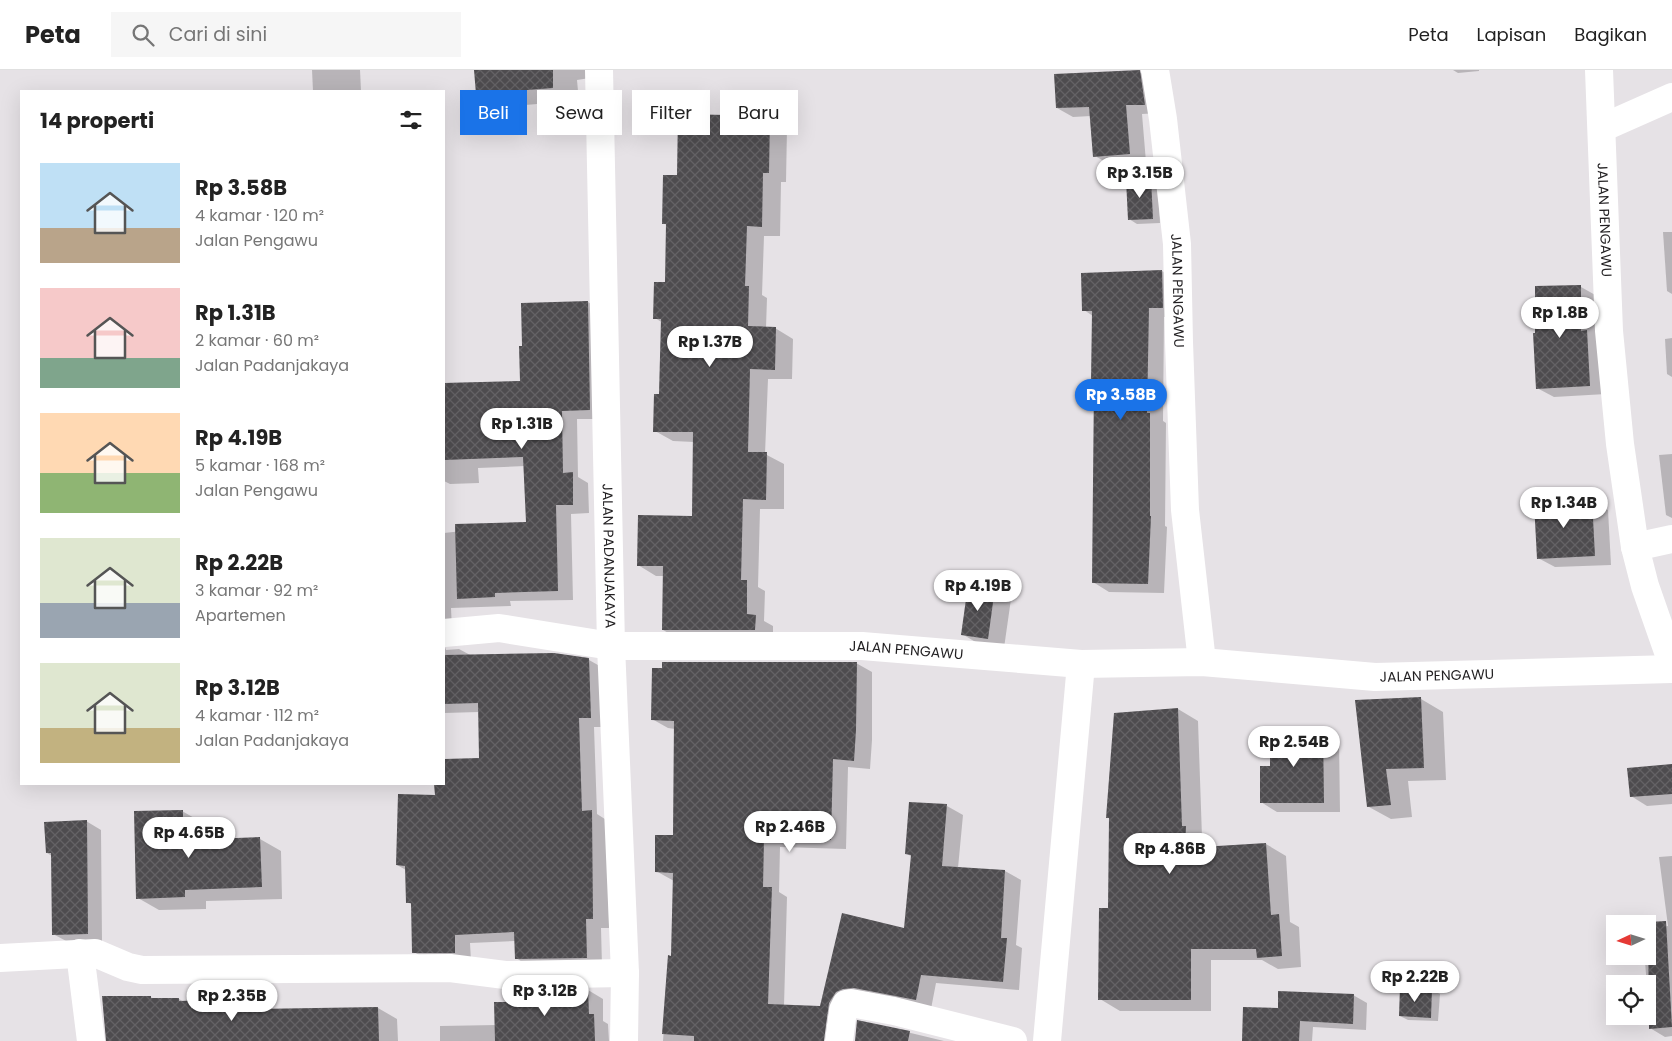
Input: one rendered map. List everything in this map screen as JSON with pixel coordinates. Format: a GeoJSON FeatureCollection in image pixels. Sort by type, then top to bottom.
{"type":"FeatureCollection","features":[{"type":"Feature","properties":{"kind":"street","name":"JALAN PADANJAKAYA"},"geometry":{"type":"LineString","coordinates":[[599,70],[610,646],[625,973],[624,1041]]}},
{"type":"Feature","properties":{"kind":"street","name":"JALAN PENGAWU"},"geometry":{"type":"LineString","coordinates":[[1155,70],[1164,119],[1177,244],[1185,510],[1202,662]]}},
{"type":"Feature","properties":{"kind":"street","name":"JALAN PENGAWU"},"geometry":{"type":"LineString","coordinates":[[1599,70],[1609,331],[1620,444],[1635,546],[1646,586],[1672,663]]}},
{"type":"Feature","properties":{"kind":"street"},"geometry":{"type":"LineString","coordinates":[[1602,128],[1672,97]]}},
{"type":"Feature","properties":{"kind":"street"},"geometry":{"type":"LineString","coordinates":[[1635,546],[1672,539]]}},
{"type":"Feature","properties":{"kind":"street","name":"JALAN PENGAWU"},"geometry":{"type":"LineString","coordinates":[[445,633],[499,628],[610,646],[862,646],[1081,664],[1202,662],[1375,677],[1672,669]]}},
{"type":"Feature","properties":{"kind":"street"},"geometry":{"type":"LineString","coordinates":[[1047,1041],[1081,664]]}},
{"type":"Feature","properties":{"kind":"street"},"geometry":{"type":"LineString","coordinates":[[80,953],[91,1041]]}},
{"type":"Feature","properties":{"kind":"street"},"geometry":{"type":"LineString","coordinates":[[0,958],[94,953],[128,967],[142,970],[450,968],[505,975],[625,973]]}},
{"type":"Feature","properties":{"kind":"street"},"geometry":{"type":"LineString","coordinates":[[838,1041],[843,1010],[846,1004],[851,1003],[894,1011],[1013,1041]]}},
{"type":"Feature","properties":{"kind":"building"},"geometry":{"type":"Polygon","coordinates":[[[474,70],[553,70],[553,88],[476,90],[474,70]]]}},
{"type":"Feature","properties":{"kind":"building"},"geometry":{"type":"Polygon","coordinates":[[[1140,70],[1145,105],[1126,105],[1130,154],[1093,157],[1089,107],[1056,108],[1054,74],[1140,70]]]}},
{"type":"Feature","properties":{"kind":"building"},"geometry":{"type":"Polygon","coordinates":[[[710,115],[720,115],[720,135],[770,135],[769,173],[763,173],[762,227],[747,226],[745,286],[749,286],[748,326],[776,327],[775,370],[750,369],[748,452],[767,452],[766,500],[743,499],[741,580],[747,580],[747,614],[756,615],[755,630],[662,630],[663,566],[637,566],[638,515],[692,516],[693,432],[653,432],[654,394],[659,394],[661,319],[653,319],[654,282],[665,282],[666,224],[662,224],[663,175],[677,175],[678,135],[710,135],[710,115]]]}},
{"type":"Feature","properties":{"kind":"building"},"geometry":{"type":"Polygon","coordinates":[[[1151,178],[1153,219],[1128,220],[1126,179],[1151,178]]]}},
{"type":"Feature","properties":{"kind":"building"},"geometry":{"type":"Polygon","coordinates":[[[1162,270],[1163,308],[1149,308],[1147,413],[1150,413],[1151,516],[1148,584],[1092,583],[1094,383],[1091,383],[1092,311],[1082,311],[1081,273],[1162,270]]]}},
{"type":"Feature","properties":{"kind":"building"},"geometry":{"type":"Polygon","coordinates":[[[1581,285],[1581,331],[1587,330],[1590,386],[1536,389],[1533,333],[1535,333],[1535,286],[1581,285]]]}},
{"type":"Feature","properties":{"kind":"building"},"geometry":{"type":"Polygon","coordinates":[[[588,301],[590,410],[562,411],[563,473],[573,472],[573,505],[556,505],[558,591],[495,593],[495,597],[457,599],[455,524],[526,522],[523,457],[445,460],[445,383],[520,381],[519,346],[522,346],[521,303],[588,301]]]}},
{"type":"Feature","properties":{"kind":"building"},"geometry":{"type":"Polygon","coordinates":[[[1592,499],[1595,556],[1537,559],[1534,502],[1592,499]]]}},
{"type":"Feature","properties":{"kind":"building"},"geometry":{"type":"Polygon","coordinates":[[[968,585],[995,588],[988,639],[961,635],[968,585]]]}},
{"type":"Feature","properties":{"kind":"building"},"geometry":{"type":"Polygon","coordinates":[[[554,653],[589,658],[591,718],[579,718],[582,811],[592,810],[593,919],[586,919],[587,958],[515,959],[514,932],[455,935],[455,953],[412,953],[411,903],[406,903],[405,866],[396,865],[398,794],[435,795],[434,785],[445,785],[445,759],[479,758],[478,703],[445,704],[445,655],[554,653]]]}},
{"type":"Feature","properties":{"kind":"building"},"geometry":{"type":"Polygon","coordinates":[[[662,662],[857,662],[854,761],[833,759],[831,840],[764,839],[763,887],[772,887],[768,1004],[820,1006],[842,913],[904,928],[911,855],[905,854],[909,802],[947,804],[942,866],[1005,870],[1001,938],[1007,938],[1003,982],[921,975],[916,1000],[854,988],[843,989],[836,992],[829,1003],[824,1041],[694,1041],[694,1036],[662,1034],[668,955],[671,956],[673,873],[655,872],[655,835],[673,835],[674,721],[651,720],[652,668],[662,668],[662,662]]]}},
{"type":"Feature","properties":{"kind":"building"},"geometry":{"type":"Polygon","coordinates":[[[1421,697],[1424,768],[1386,769],[1391,805],[1367,807],[1355,700],[1421,697]]]}},
{"type":"Feature","properties":{"kind":"building"},"geometry":{"type":"Polygon","coordinates":[[[1178,708],[1182,826],[1186,826],[1185,848],[1266,843],[1271,915],[1279,914],[1282,956],[1257,958],[1256,949],[1191,949],[1191,1000],[1098,1000],[1099,908],[1108,908],[1109,818],[1106,818],[1114,713],[1178,708]]]}},
{"type":"Feature","properties":{"kind":"building"},"geometry":{"type":"Polygon","coordinates":[[[1270,729],[1323,729],[1324,803],[1260,803],[1260,766],[1270,766],[1270,729]]]}},
{"type":"Feature","properties":{"kind":"building"},"geometry":{"type":"Polygon","coordinates":[[[1672,764],[1672,794],[1630,797],[1627,768],[1672,764]]]}},
{"type":"Feature","properties":{"kind":"building"},"geometry":{"type":"Polygon","coordinates":[[[183,810],[183,840],[260,837],[262,887],[185,890],[185,897],[136,899],[134,811],[183,810]]]}},
{"type":"Feature","properties":{"kind":"building"},"geometry":{"type":"Polygon","coordinates":[[[87,820],[88,934],[52,935],[51,853],[46,853],[44,822],[87,820]]]}},
{"type":"Feature","properties":{"kind":"building"},"geometry":{"type":"Polygon","coordinates":[[[1666,921],[1672,1027],[1649,1029],[1649,1025],[1656,1025],[1656,975],[1648,975],[1648,965],[1656,965],[1656,922],[1666,921]]]}},
{"type":"Feature","properties":{"kind":"building"},"geometry":{"type":"Polygon","coordinates":[[[1400,987],[1432,989],[1431,1018],[1399,1016],[1400,987]]]}},
{"type":"Feature","properties":{"kind":"building"},"geometry":{"type":"Polygon","coordinates":[[[588,989],[589,1014],[594,1014],[595,1041],[495,1041],[494,1002],[516,1002],[516,990],[588,989]]]}},
{"type":"Feature","properties":{"kind":"building"},"geometry":{"type":"Polygon","coordinates":[[[1278,991],[1354,994],[1353,1024],[1300,1021],[1299,1041],[1242,1041],[1243,1007],[1278,1008],[1278,991]]]}},
{"type":"Feature","properties":{"kind":"building"},"geometry":{"type":"Polygon","coordinates":[[[102,996],[151,996],[151,998],[179,998],[179,1001],[208,1000],[208,1007],[251,1006],[251,1009],[378,1007],[379,1041],[106,1041],[102,996]]]}},
{"type":"Feature","properties":{"kind":"building"},"geometry":{"type":"Polygon","coordinates":[[[857,1020],[910,1031],[908,1041],[855,1041],[857,1020]]]}}]}
